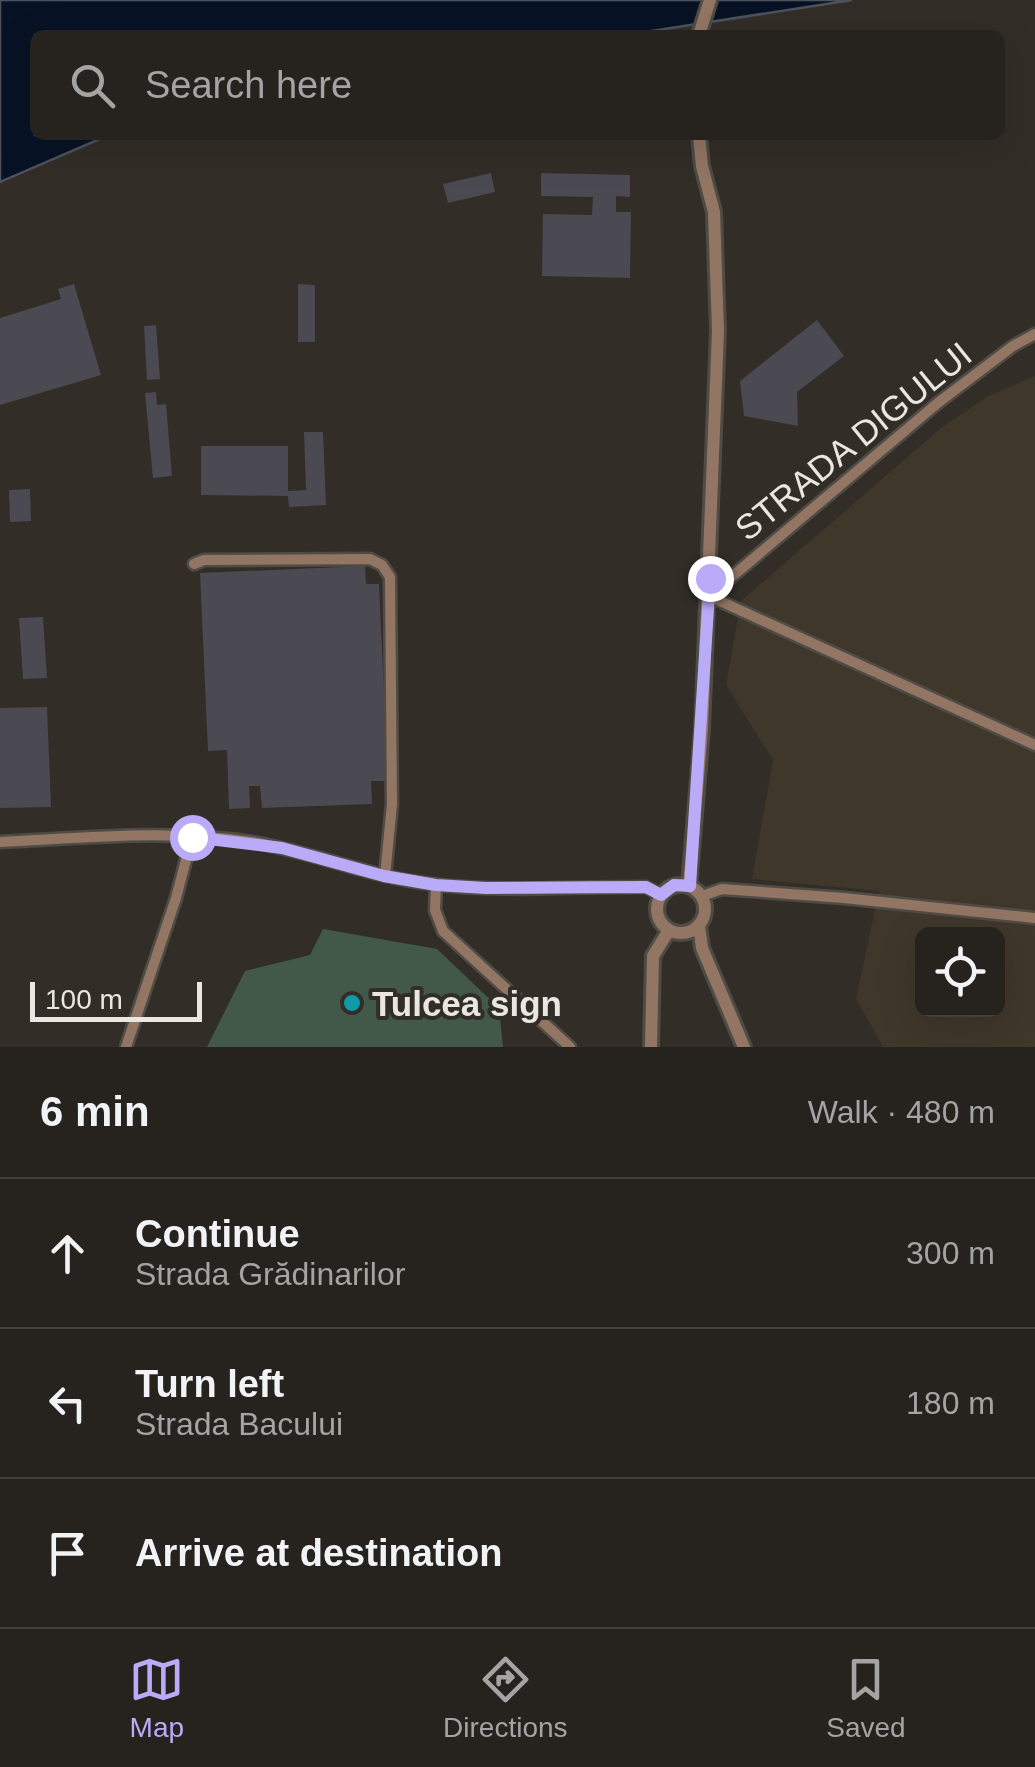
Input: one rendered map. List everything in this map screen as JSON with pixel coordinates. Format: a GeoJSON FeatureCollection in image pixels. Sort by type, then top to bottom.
{"type":"FeatureCollection","features":[{"type":"Feature","properties":{"kind":"street"},"geometry":{"type":"LineString","coordinates":[[701,30],[710,0]]}},
{"type":"Feature","properties":{"kind":"street"},"geometry":{"type":"LineString","coordinates":[[690,886],[709,596],[718,296],[714,212],[699,140]]}},
{"type":"Feature","properties":{"kind":"street","name":"STRADA DIGULUI"},"geometry":{"type":"LineString","coordinates":[[709,596],[939,402],[1035,334]]}},
{"type":"Feature","properties":{"kind":"street"},"geometry":{"type":"LineString","coordinates":[[194,564],[204,560],[370,559],[390,576],[392,804],[384,876]]}},
{"type":"Feature","properties":{"kind":"street"},"geometry":{"type":"LineString","coordinates":[[709,596],[1035,745]]}},
{"type":"Feature","properties":{"kind":"street"},"geometry":{"type":"LineString","coordinates":[[126,1047],[176,898],[192,837]]}},
{"type":"Feature","properties":{"kind":"street"},"geometry":{"type":"LineString","coordinates":[[0,842],[192,837],[282,848],[384,876],[436,885],[646,887],[661,895]]}},
{"type":"Feature","properties":{"kind":"street"},"geometry":{"type":"LineString","coordinates":[[436,885],[435,910],[452,942],[570,1047]]}},
{"type":"Feature","properties":{"kind":"street"},"geometry":{"type":"LineString","coordinates":[[699,926],[684,933],[669,930],[658,918],[661,895],[674,885],[690,886],[702,896],[706,912],[699,926],[702,948],[744,1047]]}},
{"type":"Feature","properties":{"kind":"street"},"geometry":{"type":"LineString","coordinates":[[702,896],[740,890],[1035,918]]}},
{"type":"Feature","properties":{"kind":"street"},"geometry":{"type":"LineString","coordinates":[[651,1047],[653,956],[669,930]]}},
{"type":"Feature","properties":{"kind":"shaded area"},"geometry":{"type":"Polygon","coordinates":[[[1035,376],[1035,1047],[883,1047],[856,999],[879,891],[752,879],[773,760],[726,685],[741,601],[941,428],[988,396],[1035,376]]]}},
{"type":"Feature","properties":{"kind":"green space"},"geometry":{"type":"Polygon","coordinates":[[[323,929],[437,949],[499,1008],[503,1047],[207,1047],[245,971],[310,955],[323,929]]]}},
{"type":"Feature","properties":{"kind":"water"},"geometry":{"type":"Polygon","coordinates":[[[0,0],[852,0],[658,30],[30,30],[30,140],[97,140],[0,182],[0,0]]]}},
{"type":"Feature","properties":{"kind":"building"},"geometry":{"type":"Polygon","coordinates":[[[491,173],[495,192],[448,203],[443,184],[491,173]]]}},
{"type":"Feature","properties":{"kind":"building"},"geometry":{"type":"Polygon","coordinates":[[[541,173],[630,175],[630,197],[616,196],[616,212],[631,212],[630,278],[542,276],[543,214],[592,215],[593,197],[541,196],[541,173]]]}},
{"type":"Feature","properties":{"kind":"building"},"geometry":{"type":"Polygon","coordinates":[[[74,284],[101,375],[0,405],[0,318],[61,299],[58,289],[74,284]]]}},
{"type":"Feature","properties":{"kind":"building"},"geometry":{"type":"Polygon","coordinates":[[[298,284],[315,285],[315,342],[298,342],[298,284]]]}},
{"type":"Feature","properties":{"kind":"building"},"geometry":{"type":"Polygon","coordinates":[[[817,320],[844,356],[797,392],[798,426],[744,416],[740,381],[817,320]]]}},
{"type":"Feature","properties":{"kind":"building"},"geometry":{"type":"Polygon","coordinates":[[[156,325],[160,379],[147,380],[144,326],[156,325]]]}},
{"type":"Feature","properties":{"kind":"building"},"geometry":{"type":"Polygon","coordinates":[[[156,392],[157,405],[166,404],[172,476],[153,478],[145,393],[156,392]]]}},
{"type":"Feature","properties":{"kind":"building"},"geometry":{"type":"Polygon","coordinates":[[[304,432],[323,432],[326,505],[289,507],[288,496],[201,495],[201,446],[288,446],[288,491],[306,490],[304,432]]]}},
{"type":"Feature","properties":{"kind":"building"},"geometry":{"type":"Polygon","coordinates":[[[30,489],[31,521],[10,522],[9,490],[30,489]]]}},
{"type":"Feature","properties":{"kind":"building"},"geometry":{"type":"Polygon","coordinates":[[[365,566],[366,584],[379,584],[388,781],[371,781],[372,804],[262,808],[260,786],[249,786],[250,808],[229,809],[227,750],[208,751],[200,573],[365,566]]]}},
{"type":"Feature","properties":{"kind":"building"},"geometry":{"type":"Polygon","coordinates":[[[43,617],[47,678],[23,679],[19,618],[43,617]]]}},
{"type":"Feature","properties":{"kind":"building"},"geometry":{"type":"Polygon","coordinates":[[[47,707],[51,807],[0,808],[0,708],[47,707]]]}},
{"type":"Feature","properties":{"kind":"place","name":"Tulcea sign"},"geometry":{"type":"Point","coordinates":[352,1003]}},
{"type":"Feature","properties":{"kind":"route"},"geometry":{"type":"LineString","coordinates":[[192,837],[247,841],[384,876],[436,885],[646,887],[661,895],[674,885],[690,886],[710,578]]}}]}
